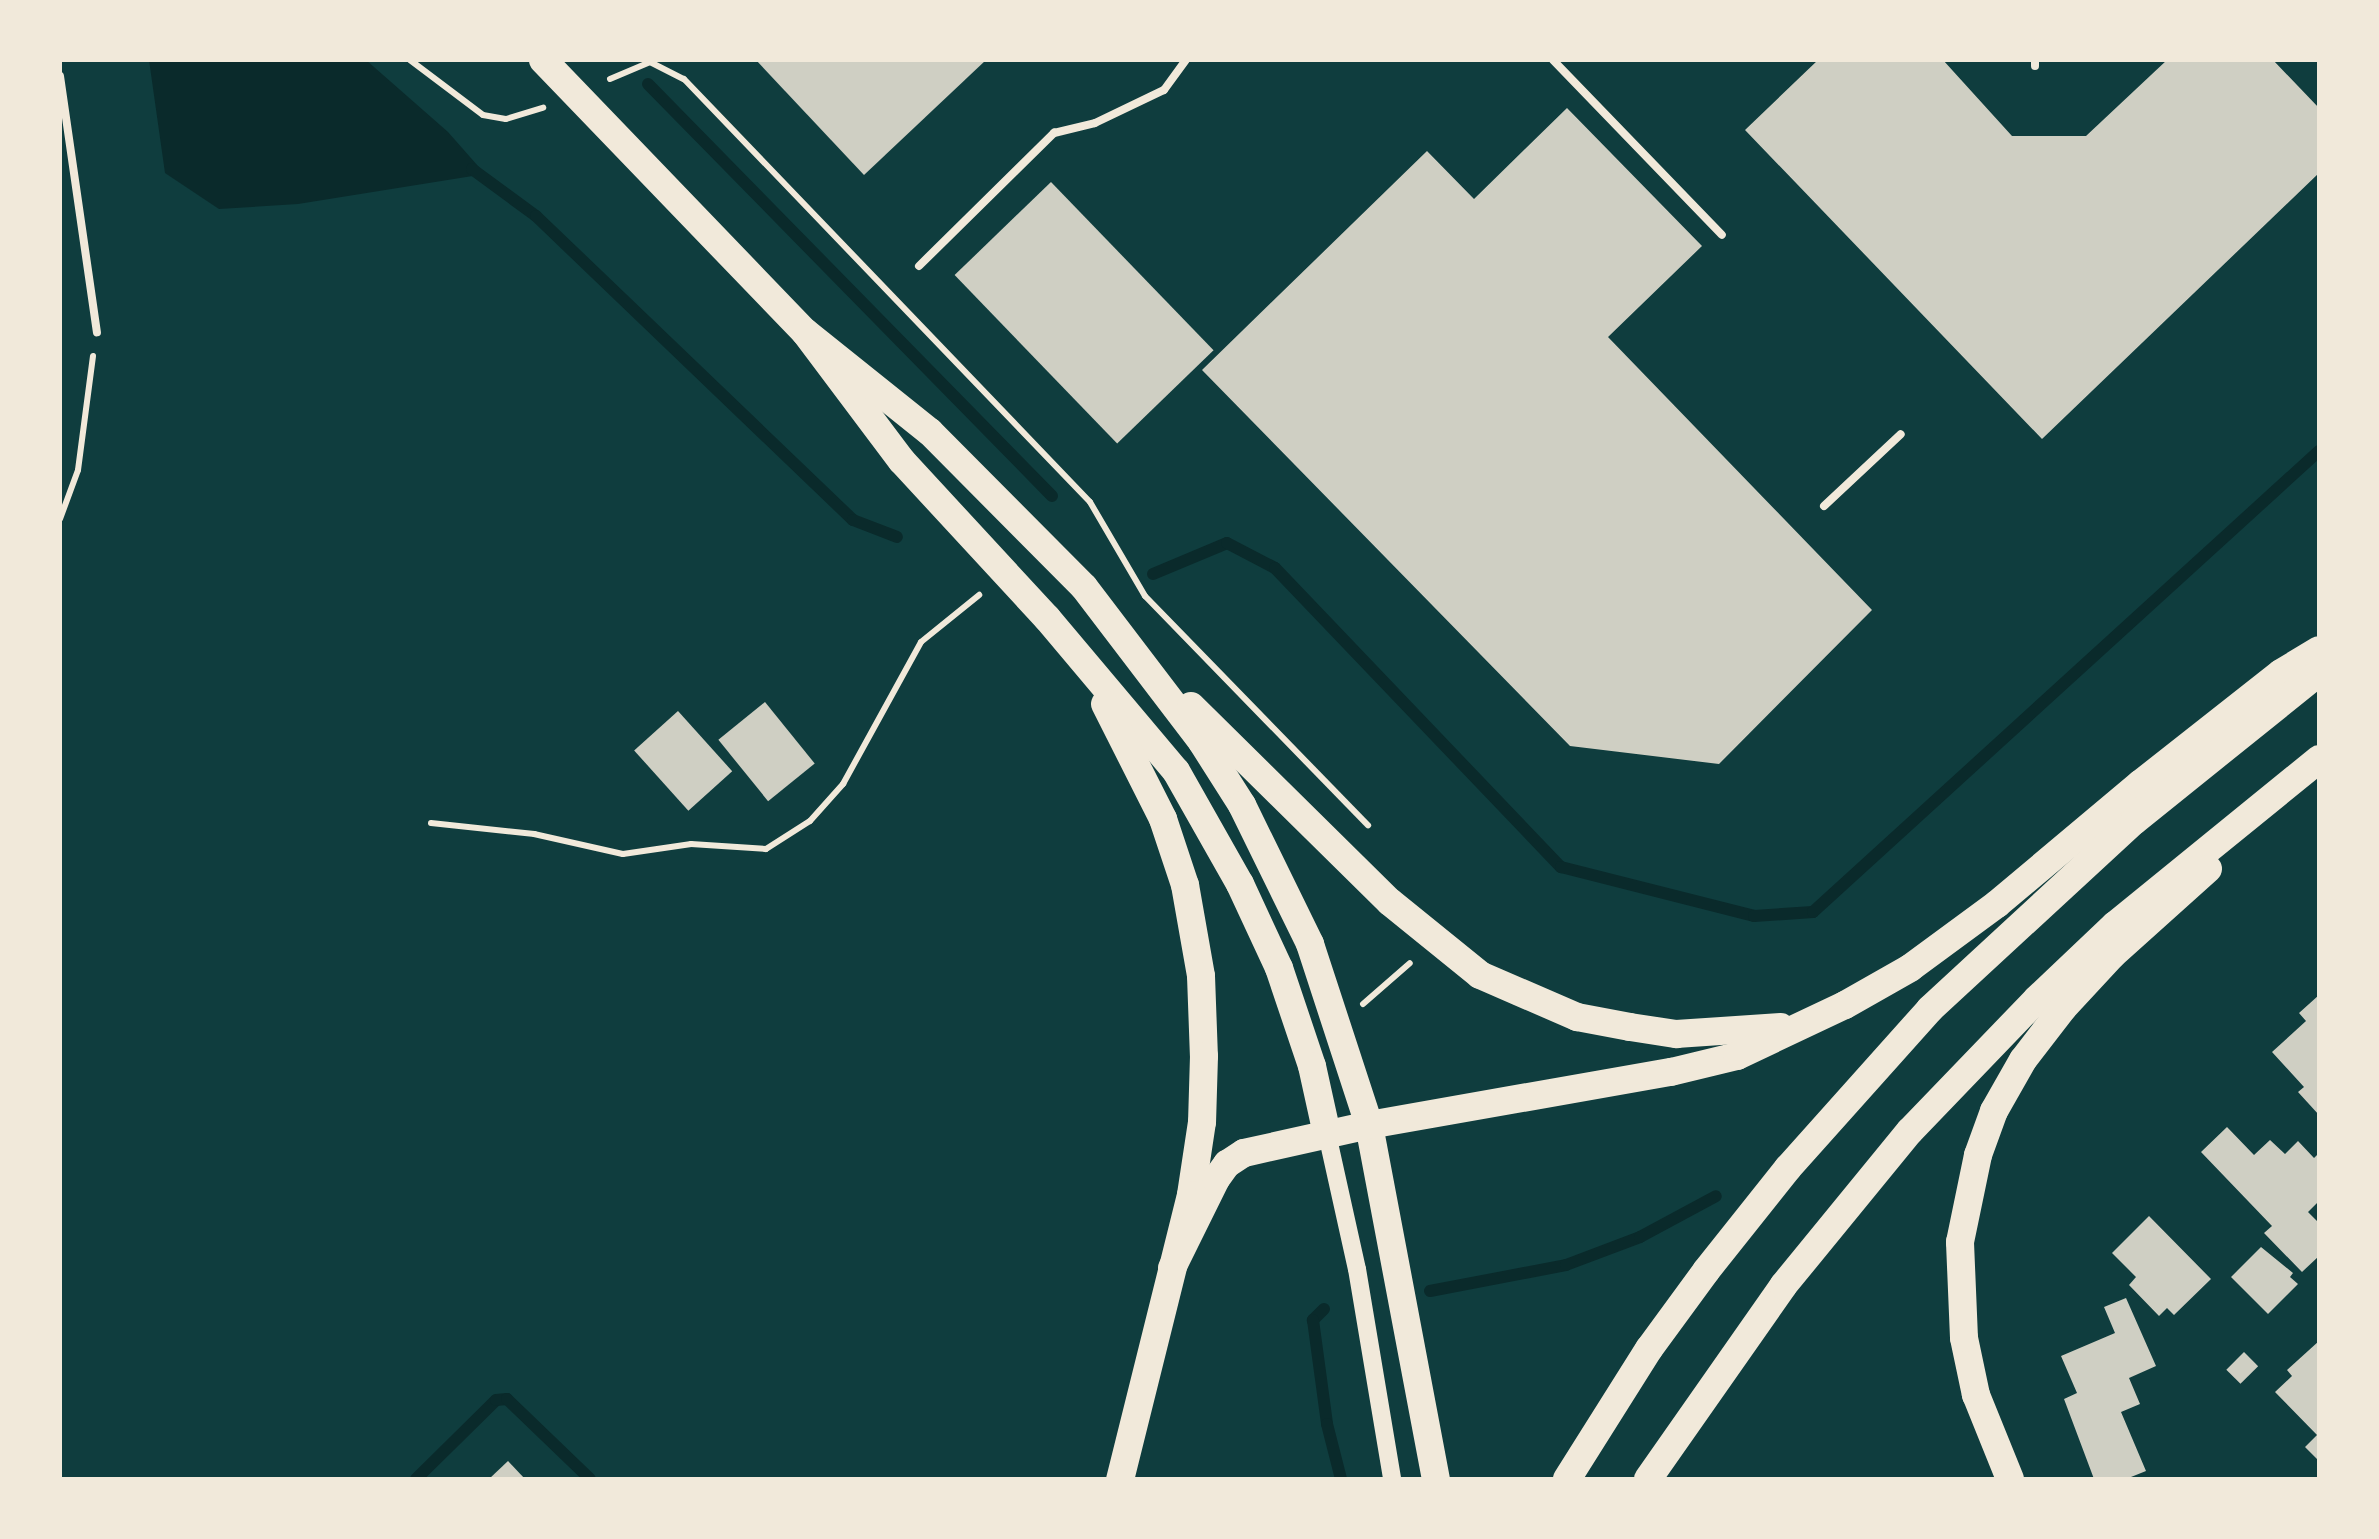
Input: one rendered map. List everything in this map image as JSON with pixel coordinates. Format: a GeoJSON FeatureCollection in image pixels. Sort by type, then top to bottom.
{"type":"FeatureCollection","features":[{"type":"Feature","properties":{"kind":"highway"},"geometry":{"type":"LineString","coordinates":[[543,60],[806,332],[930,432],[1084,587],[1202,742],[1278,872],[1316,961],[1369,1125],[1436,1479]]}},
{"type":"Feature","properties":{"kind":"highway"},"geometry":{"type":"LineString","coordinates":[[806,332],[902,460],[1008,574],[1176,771],[1240,884],[1296,1011],[1326,1134]]}},
{"type":"Feature","properties":{"kind":"highway"},"geometry":{"type":"LineString","coordinates":[[1172,1268],[1227,1164],[1244,1153],[1369,1125],[1671,1072],[1738,1056],[1878,987],[1952,937],[2282,673],[2319,650]]}},
{"type":"Feature","properties":{"kind":"highway"},"geometry":{"type":"LineString","coordinates":[[1136,653],[1390,902],[1480,975],[1577,1016],[1661,1032],[1727,1033],[1809,1023]]}},
{"type":"Feature","properties":{"kind":"highway"},"geometry":{"type":"LineString","coordinates":[[1079,656],[1164,819],[1195,933],[1202,976],[1202,1122],[1191,1195],[1120,1479]]}},
{"type":"Feature","properties":{"kind":"highway"},"geometry":{"type":"LineString","coordinates":[[1567,1479],[1649,1350],[1706,1270],[1788,1168],[1930,1009],[2134,821],[2319,672]]}},
{"type":"Feature","properties":{"kind":"highway"},"geometry":{"type":"LineString","coordinates":[[1648,1479],[1783,1286],[1910,1132],[2037,999],[2115,925],[2319,759]]}},
{"type":"Feature","properties":{"kind":"highway"},"geometry":{"type":"LineString","coordinates":[[2010,1479],[1976,1395],[1960,1291],[1960,1242],[1967,1194],[1994,1111],[2023,1060],[2063,1008],[2112,955],[2233,847],[2295,778]]}},
{"type":"Feature","properties":{"kind":"street"},"geometry":{"type":"LineString","coordinates":[[1326,1134],[1358,1268],[1392,1479]]}},
{"type":"Feature","properties":{"kind":"lane"},"geometry":{"type":"LineString","coordinates":[[919,266],[1054,133],[1095,123],[1164,90],[1186,60]]}},
{"type":"Feature","properties":{"kind":"lane"},"geometry":{"type":"LineString","coordinates":[[1553,60],[1722,235]]}},
{"type":"Feature","properties":{"kind":"lane"},"geometry":{"type":"LineString","coordinates":[[60,76],[97,332]]}},
{"type":"Feature","properties":{"kind":"lane"},"geometry":{"type":"LineString","coordinates":[[1824,506],[1901,434]]}},
{"type":"Feature","properties":{"kind":"path"},"geometry":{"type":"LineString","coordinates":[[410,60],[483,115],[506,119],[533,113]]}},
{"type":"Feature","properties":{"kind":"path"},"geometry":{"type":"LineString","coordinates":[[608,80],[650,62],[684,80],[1090,502],[1100,526],[1145,596],[1379,836]]}},
{"type":"Feature","properties":{"kind":"path"},"geometry":{"type":"LineString","coordinates":[[60,519],[78,470],[97,332]]}},
{"type":"Feature","properties":{"kind":"path"},"geometry":{"type":"LineString","coordinates":[[431,824],[534,834],[624,854],[691,844],[766,849],[810,821],[843,784],[921,642],[1008,574]]}},
{"type":"Feature","properties":{"kind":"path"},"geometry":{"type":"LineString","coordinates":[[1354,1010],[1420,953]]}},
{"type":"Feature","properties":{"kind":"water"},"geometry":{"type":"Polygon","coordinates":[[[149,60],[366,60],[448,132],[485,174],[298,204],[219,209],[165,173],[149,60]]]}},
{"type":"Feature","properties":{"kind":"building"},"geometry":{"type":"Polygon","coordinates":[[[756,60],[986,60],[864,175],[756,60]]]}},
{"type":"Feature","properties":{"kind":"building"},"geometry":{"type":"Polygon","coordinates":[[[1818,60],[1943,60],[2012,136],[2086,136],[2167,60],[2273,60],[2319,108],[2319,173],[2042,439],[1745,130],[1818,60]]]}},
{"type":"Feature","properties":{"kind":"building"},"geometry":{"type":"Polygon","coordinates":[[[1567,108],[1702,246],[1608,337],[1872,610],[1719,764],[1570,746],[1202,370],[1427,151],[1474,199],[1567,108]]]}},
{"type":"Feature","properties":{"kind":"building"},"geometry":{"type":"Polygon","coordinates":[[[1051,182],[1214,350],[1117,443],[955,275],[1051,182]]]}},
{"type":"Feature","properties":{"kind":"building"},"geometry":{"type":"Polygon","coordinates":[[[765,702],[815,763],[768,801],[718,740],[765,702]]]}},
{"type":"Feature","properties":{"kind":"building"},"geometry":{"type":"Polygon","coordinates":[[[678,711],[732,771],[688,811],[634,750],[678,711]]]}},
{"type":"Feature","properties":{"kind":"building"},"geometry":{"type":"Polygon","coordinates":[[[2319,995],[2319,1115],[2298,1092],[2304,1087],[2272,1052],[2306,1021],[2299,1013],[2319,995]]]}},
{"type":"Feature","properties":{"kind":"building"},"geometry":{"type":"Polygon","coordinates":[[[2227,1127],[2254,1155],[2270,1140],[2285,1154],[2298,1141],[2314,1158],[2319,1153],[2319,1201],[2308,1212],[2319,1223],[2319,1256],[2302,1272],[2264,1233],[2272,1226],[2201,1152],[2227,1127]]]}},
{"type":"Feature","properties":{"kind":"building"},"geometry":{"type":"Polygon","coordinates":[[[2149,1216],[2211,1279],[2174,1315],[2167,1308],[2159,1316],[2129,1285],[2136,1277],[2112,1253],[2149,1216]]]}},
{"type":"Feature","properties":{"kind":"building"},"geometry":{"type":"Polygon","coordinates":[[[2261,1247],[2293,1273],[2290,1277],[2298,1284],[2268,1314],[2231,1277],[2261,1247]]]}},
{"type":"Feature","properties":{"kind":"building"},"geometry":{"type":"Polygon","coordinates":[[[2126,1298],[2156,1366],[2129,1378],[2140,1404],[2121,1412],[2146,1471],[2126,1479],[2094,1479],[2064,1399],[2077,1393],[2061,1356],[2115,1333],[2104,1307],[2126,1298]]]}},
{"type":"Feature","properties":{"kind":"building"},"geometry":{"type":"Polygon","coordinates":[[[2319,1341],[2319,1461],[2305,1447],[2317,1435],[2275,1392],[2292,1376],[2287,1370],[2319,1341]]]}},
{"type":"Feature","properties":{"kind":"building"},"geometry":{"type":"Polygon","coordinates":[[[2244,1352],[2258,1366],[2240,1384],[2226,1370],[2244,1352]]]}},
{"type":"Feature","properties":{"kind":"building"},"geometry":{"type":"Polygon","coordinates":[[[508,1461],[525,1479],[489,1479],[508,1461]]]}},
{"type":"Feature","properties":{"kind":"waterway"},"geometry":{"type":"LineString","coordinates":[[648,84],[1052,496]]}},
{"type":"Feature","properties":{"kind":"waterway"},"geometry":{"type":"LineString","coordinates":[[472,169],[536,216],[853,520],[897,537]]}},
{"type":"Feature","properties":{"kind":"waterway"},"geometry":{"type":"LineString","coordinates":[[1153,574],[1227,543],[1275,568],[1561,867],[1754,916],[1813,912],[2319,451]]}},
{"type":"Feature","properties":{"kind":"waterway"},"geometry":{"type":"LineString","coordinates":[[1430,1291],[1566,1265],[1640,1237],[1716,1196]]}},
{"type":"Feature","properties":{"kind":"waterway"},"geometry":{"type":"LineString","coordinates":[[1324,1309],[1313,1320],[1327,1424],[1341,1479]]}},
{"type":"Feature","properties":{"kind":"waterway"},"geometry":{"type":"LineString","coordinates":[[416,1479],[496,1400],[507,1399],[590,1479]]}}]}
